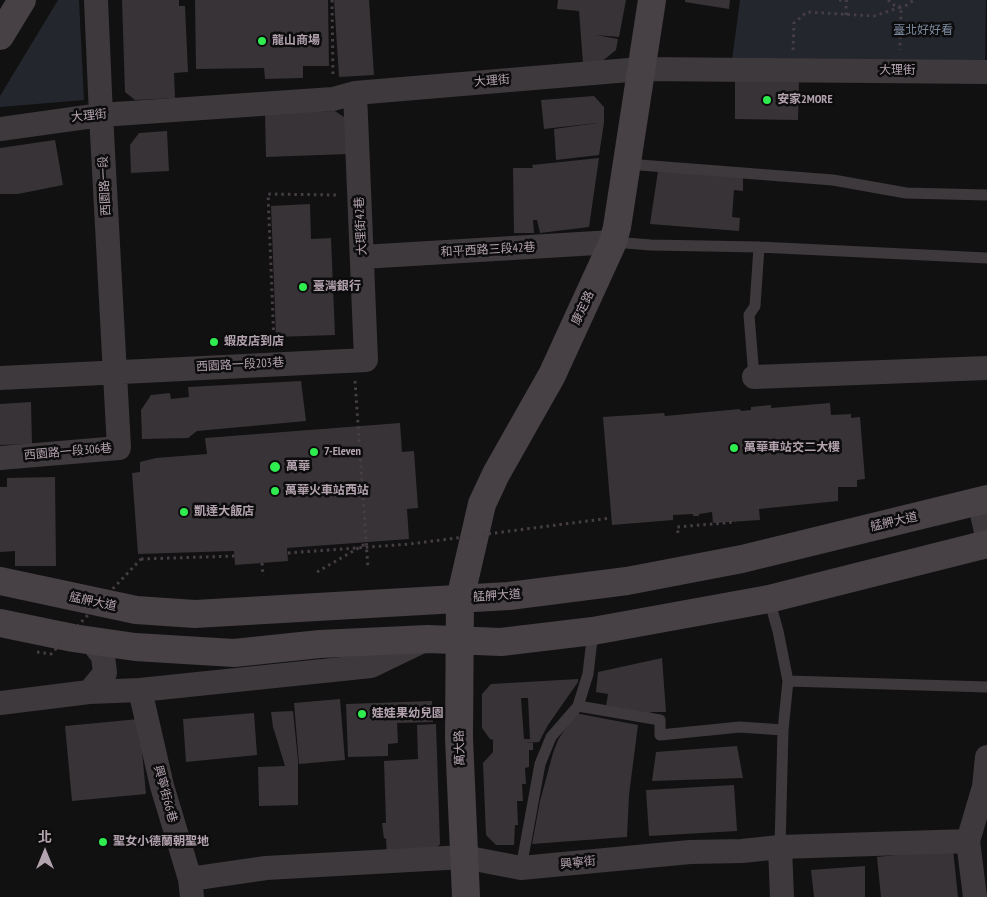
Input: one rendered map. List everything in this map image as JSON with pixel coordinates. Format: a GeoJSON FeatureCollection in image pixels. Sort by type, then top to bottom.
{"type":"FeatureCollection","features":[{"type":"Feature","properties":{"kind":"main road"},"geometry":{"type":"LineString","coordinates":[[0,36],[22,0]]}},
{"type":"Feature","properties":{"kind":"main road","name":"康定路"},"geometry":{"type":"LineString","coordinates":[[460,599],[482,504],[496,474],[552,375],[613,242],[617,227],[652,0]]}},
{"type":"Feature","properties":{"kind":"main road","name":"艋舺大道"},"geometry":{"type":"LineString","coordinates":[[0,581],[136,610],[195,614],[509,596],[627,581],[742,559],[969,505],[983,500]]}},
{"type":"Feature","properties":{"kind":"main road"},"geometry":{"type":"LineString","coordinates":[[0,623],[91,641],[135,647],[234,653],[320,644],[428,639],[501,642],[562,636],[769,599],[987,544]]}},
{"type":"Feature","properties":{"kind":"main road","name":"萬大路"},"geometry":{"type":"LineString","coordinates":[[460,599],[459,738],[466,897]]}},
{"type":"Feature","properties":{"kind":"street","name":"西園路一段"},"geometry":{"type":"LineString","coordinates":[[96,0],[115,372]]}},
{"type":"Feature","properties":{"kind":"street","name":"大理街"},"geometry":{"type":"LineString","coordinates":[[0,129],[101,114],[344,96],[382,87],[641,69],[987,72]]}},
{"type":"Feature","properties":{"kind":"street","name":"大理街42巷"},"geometry":{"type":"LineString","coordinates":[[344,96],[362,258],[360,360]]}},
{"type":"Feature","properties":{"kind":"street","name":"和平西路三段42巷"},"geometry":{"type":"LineString","coordinates":[[362,258],[613,242]]}},
{"type":"Feature","properties":{"kind":"street","name":"西園路一段203巷"},"geometry":{"type":"LineString","coordinates":[[0,378],[360,360]]}},
{"type":"Feature","properties":{"kind":"street"},"geometry":{"type":"LineString","coordinates":[[754,377],[987,368]]}},
{"type":"Feature","properties":{"kind":"street","name":"西園路一段306巷"},"geometry":{"type":"LineString","coordinates":[[0,458],[119,448],[115,372]]}},
{"type":"Feature","properties":{"kind":"street"},"geometry":{"type":"LineString","coordinates":[[983,500],[987,536]]}},
{"type":"Feature","properties":{"kind":"street"},"geometry":{"type":"LineString","coordinates":[[0,703],[89,692],[140,690],[371,666],[428,639]]}},
{"type":"Feature","properties":{"kind":"street"},"geometry":{"type":"LineString","coordinates":[[89,692],[105,672],[103,656],[91,641]]}},
{"type":"Feature","properties":{"kind":"street","name":"興寧街66巷"},"geometry":{"type":"LineString","coordinates":[[140,690],[162,786],[191,888]]}},
{"type":"Feature","properties":{"kind":"street"},"geometry":{"type":"LineString","coordinates":[[975,897],[968,841],[985,788],[987,756]]}},
{"type":"Feature","properties":{"kind":"street","name":"興寧街"},"geometry":{"type":"LineString","coordinates":[[191,888],[266,868],[464,857],[521,868],[690,852],[968,841]]}},
{"type":"Feature","properties":{"kind":"street"},"geometry":{"type":"LineString","coordinates":[[780,847],[782,897]]}},
{"type":"Feature","properties":{"kind":"lane"},"geometry":{"type":"LineString","coordinates":[[626,164],[833,180],[906,193],[987,195]]}},
{"type":"Feature","properties":{"kind":"lane"},"geometry":{"type":"LineString","coordinates":[[613,242],[987,258]]}},
{"type":"Feature","properties":{"kind":"lane"},"geometry":{"type":"LineString","coordinates":[[754,377],[749,316],[755,306],[759,247]]}},
{"type":"Feature","properties":{"kind":"lane"},"geometry":{"type":"LineString","coordinates":[[769,599],[778,631],[788,681],[783,730],[780,847]]}},
{"type":"Feature","properties":{"kind":"lane"},"geometry":{"type":"LineString","coordinates":[[521,868],[540,764],[551,737],[578,706],[588,674],[593,631]]}},
{"type":"Feature","properties":{"kind":"lane"},"geometry":{"type":"LineString","coordinates":[[788,681],[987,688]]}},
{"type":"Feature","properties":{"kind":"lane"},"geometry":{"type":"LineString","coordinates":[[578,706],[660,720],[660,735],[740,728],[783,730]]}},
{"type":"Feature","properties":{"kind":"path"},"geometry":{"type":"LineString","coordinates":[[332,0],[344,96]]}},
{"type":"Feature","properties":{"kind":"path"},"geometry":{"type":"LineString","coordinates":[[839,0],[848,1],[846,15]]}},
{"type":"Feature","properties":{"kind":"path"},"geometry":{"type":"LineString","coordinates":[[888,0],[894,5],[902,7]]}},
{"type":"Feature","properties":{"kind":"path"},"geometry":{"type":"LineString","coordinates":[[792,71],[794,23],[806,12],[874,16],[907,5],[914,0]]}},
{"type":"Feature","properties":{"kind":"path"},"geometry":{"type":"LineString","coordinates":[[899,71],[902,7]]}},
{"type":"Feature","properties":{"kind":"path"},"geometry":{"type":"LineString","coordinates":[[275,363],[268,194],[322,195]]}},
{"type":"Feature","properties":{"kind":"path"},"geometry":{"type":"LineString","coordinates":[[360,360],[368,569]]}},
{"type":"Feature","properties":{"kind":"path"},"geometry":{"type":"LineString","coordinates":[[288,553],[410,544],[612,518]]}},
{"type":"Feature","properties":{"kind":"path"},"geometry":{"type":"LineString","coordinates":[[678,533],[677,527],[736,522]]}},
{"type":"Feature","properties":{"kind":"path"},"geometry":{"type":"LineString","coordinates":[[317,572],[367,543]]}},
{"type":"Feature","properties":{"kind":"path"},"geometry":{"type":"LineString","coordinates":[[37,652],[51,654],[141,559],[235,556]]}},
{"type":"Feature","properties":{"kind":"path"},"geometry":{"type":"LineString","coordinates":[[262,563],[263,576]]}},
{"type":"Feature","properties":{"kind":"green space"},"geometry":{"type":"Polygon","coordinates":[[[58,0],[79,0],[84,100],[0,107],[0,96],[58,0]]]}},
{"type":"Feature","properties":{"kind":"green space","name":"臺北好好看"},"geometry":{"type":"Polygon","coordinates":[[[740,0],[986,0],[985,63],[732,60],[740,0]]]}},
{"type":"Feature","properties":{"kind":"building"},"geometry":{"type":"Polygon","coordinates":[[[122,0],[179,0],[179,6],[185,6],[188,72],[174,73],[175,98],[135,100],[125,92],[122,0]]]}},
{"type":"Feature","properties":{"kind":"building"},"geometry":{"type":"Polygon","coordinates":[[[195,0],[328,0],[329,66],[303,66],[303,78],[265,79],[264,68],[196,69],[195,0]]]}},
{"type":"Feature","properties":{"kind":"building"},"geometry":{"type":"Polygon","coordinates":[[[334,0],[369,0],[374,75],[339,77],[334,0]]]}},
{"type":"Feature","properties":{"kind":"building"},"geometry":{"type":"Polygon","coordinates":[[[558,0],[626,0],[619,37],[596,35],[618,39],[616,50],[600,63],[583,63],[579,11],[557,9],[558,0]]]}},
{"type":"Feature","properties":{"kind":"building"},"geometry":{"type":"Polygon","coordinates":[[[685,0],[730,0],[729,9],[685,2],[685,0]]]}},
{"type":"Feature","properties":{"kind":"building","name":"安家2MORE"},"geometry":{"type":"Polygon","coordinates":[[[735,80],[799,81],[798,120],[735,119],[735,80]]]}},
{"type":"Feature","properties":{"kind":"building"},"geometry":{"type":"Polygon","coordinates":[[[594,96],[604,107],[604,123],[599,155],[556,160],[554,129],[597,123],[544,129],[541,100],[594,96]]]}},
{"type":"Feature","properties":{"kind":"building"},"geometry":{"type":"Polygon","coordinates":[[[335,111],[347,119],[348,154],[266,157],[265,114],[335,111]]]}},
{"type":"Feature","properties":{"kind":"building"},"geometry":{"type":"Polygon","coordinates":[[[167,131],[169,171],[131,173],[130,145],[139,133],[167,131]]]}},
{"type":"Feature","properties":{"kind":"building"},"geometry":{"type":"Polygon","coordinates":[[[55,140],[63,185],[18,194],[0,194],[0,148],[55,140]]]}},
{"type":"Feature","properties":{"kind":"building"},"geometry":{"type":"Polygon","coordinates":[[[599,158],[589,227],[540,233],[537,220],[533,220],[534,233],[514,233],[513,168],[533,168],[532,165],[599,158]]]}},
{"type":"Feature","properties":{"kind":"building"},"geometry":{"type":"Polygon","coordinates":[[[658,171],[743,178],[743,191],[734,190],[732,217],[740,218],[739,231],[650,224],[658,171]]]}},
{"type":"Feature","properties":{"kind":"building","name":"臺灣銀行"},"geometry":{"type":"Polygon","coordinates":[[[310,204],[311,239],[331,238],[335,335],[276,337],[271,206],[310,204]]]}},
{"type":"Feature","properties":{"kind":"building"},"geometry":{"type":"Polygon","coordinates":[[[301,381],[306,421],[197,431],[188,438],[142,439],[141,410],[151,395],[170,393],[171,399],[189,397],[188,387],[301,381]]]}},
{"type":"Feature","properties":{"kind":"building"},"geometry":{"type":"Polygon","coordinates":[[[31,402],[32,444],[0,445],[0,404],[31,402]]]}},
{"type":"Feature","properties":{"kind":"building","name":"萬華車站交二大樓"},"geometry":{"type":"Polygon","coordinates":[[[830,403],[831,415],[851,414],[851,418],[860,417],[865,479],[857,480],[857,487],[838,487],[838,501],[759,509],[760,520],[713,523],[712,512],[699,514],[699,516],[693,516],[693,514],[673,515],[673,520],[612,525],[603,417],[664,413],[665,416],[740,409],[741,411],[751,410],[751,407],[771,405],[771,408],[830,403]]]}},
{"type":"Feature","properties":{"kind":"building","name":"萬華火車站西站"},"geometry":{"type":"Polygon","coordinates":[[[400,423],[402,452],[414,451],[418,508],[407,509],[409,539],[287,548],[288,561],[235,565],[234,551],[138,554],[132,473],[140,472],[140,462],[156,458],[207,454],[205,438],[400,423]]]}},
{"type":"Feature","properties":{"kind":"building"},"geometry":{"type":"Polygon","coordinates":[[[55,477],[56,566],[15,566],[15,551],[0,552],[0,487],[7,487],[7,478],[55,477]]]}},
{"type":"Feature","properties":{"kind":"building"},"geometry":{"type":"Polygon","coordinates":[[[662,658],[666,712],[651,713],[606,706],[608,694],[596,692],[598,672],[662,658]]]}},
{"type":"Feature","properties":{"kind":"building"},"geometry":{"type":"Polygon","coordinates":[[[578,679],[578,682],[548,725],[539,742],[526,743],[533,743],[533,750],[529,750],[529,767],[525,768],[526,784],[522,784],[523,801],[517,801],[518,825],[515,825],[514,845],[496,845],[486,835],[483,763],[493,752],[493,740],[490,739],[482,728],[482,694],[491,684],[578,679]],[[521,698],[524,739],[530,739],[528,698],[521,698]]]}},
{"type":"Feature","properties":{"kind":"building"},"geometry":{"type":"Polygon","coordinates":[[[340,699],[345,760],[299,764],[294,703],[340,699]]]}},
{"type":"Feature","properties":{"kind":"building"},"geometry":{"type":"Polygon","coordinates":[[[432,701],[433,722],[397,723],[398,743],[388,744],[388,756],[348,757],[346,704],[432,701]]]}},
{"type":"Feature","properties":{"kind":"building"},"geometry":{"type":"Polygon","coordinates":[[[293,711],[298,760],[298,805],[259,806],[258,767],[285,766],[273,727],[271,712],[293,711]]]}},
{"type":"Feature","properties":{"kind":"building"},"geometry":{"type":"Polygon","coordinates":[[[254,713],[257,755],[186,762],[183,719],[254,713]]]}},
{"type":"Feature","properties":{"kind":"building"},"geometry":{"type":"Polygon","coordinates":[[[575,713],[638,725],[629,795],[627,837],[532,844],[540,801],[553,753],[558,740],[575,713]]]}},
{"type":"Feature","properties":{"kind":"building"},"geometry":{"type":"Polygon","coordinates":[[[139,719],[146,794],[72,801],[65,726],[139,719]]]}},
{"type":"Feature","properties":{"kind":"building"},"geometry":{"type":"Polygon","coordinates":[[[436,724],[440,844],[431,854],[387,856],[386,838],[384,839],[382,823],[386,823],[384,761],[418,759],[417,725],[436,724]]]}},
{"type":"Feature","properties":{"kind":"building"},"geometry":{"type":"Polygon","coordinates":[[[737,746],[743,778],[652,781],[656,752],[737,746]]]}},
{"type":"Feature","properties":{"kind":"building"},"geometry":{"type":"Polygon","coordinates":[[[734,785],[737,831],[649,836],[646,790],[734,785]]]}},
{"type":"Feature","properties":{"kind":"building"},"geometry":{"type":"Polygon","coordinates":[[[953,849],[958,897],[881,897],[877,857],[953,849]]]}},
{"type":"Feature","properties":{"kind":"building"},"geometry":{"type":"Polygon","coordinates":[[[865,866],[865,897],[814,897],[811,870],[865,866]]]}},
{"type":"Feature","properties":{"kind":"place","name":"龍山商場"},"geometry":{"type":"Point","coordinates":[262,41]}},
{"type":"Feature","properties":{"kind":"place","name":"安家2MORE"},"geometry":{"type":"Point","coordinates":[767,100]}},
{"type":"Feature","properties":{"kind":"place","name":"臺灣銀行"},"geometry":{"type":"Point","coordinates":[303,287]}},
{"type":"Feature","properties":{"kind":"place","name":"蝦皮店到店"},"geometry":{"type":"Point","coordinates":[214,342]}},
{"type":"Feature","properties":{"kind":"place","name":"萬華車站交二大樓"},"geometry":{"type":"Point","coordinates":[734,448]}},
{"type":"Feature","properties":{"kind":"place","name":"7-Eleven"},"geometry":{"type":"Point","coordinates":[314,452]}},
{"type":"Feature","properties":{"kind":"place","name":"萬華"},"geometry":{"type":"Point","coordinates":[275,467]}},
{"type":"Feature","properties":{"kind":"place","name":"萬華火車站西站"},"geometry":{"type":"Point","coordinates":[275,491]}},
{"type":"Feature","properties":{"kind":"place","name":"凱達大飯店"},"geometry":{"type":"Point","coordinates":[184,512]}},
{"type":"Feature","properties":{"kind":"place","name":"娃娃果幼兒園"},"geometry":{"type":"Point","coordinates":[362,714]}},
{"type":"Feature","properties":{"kind":"place","name":"聖女小德蘭朝聖地"},"geometry":{"type":"Point","coordinates":[103,842]}}]}
